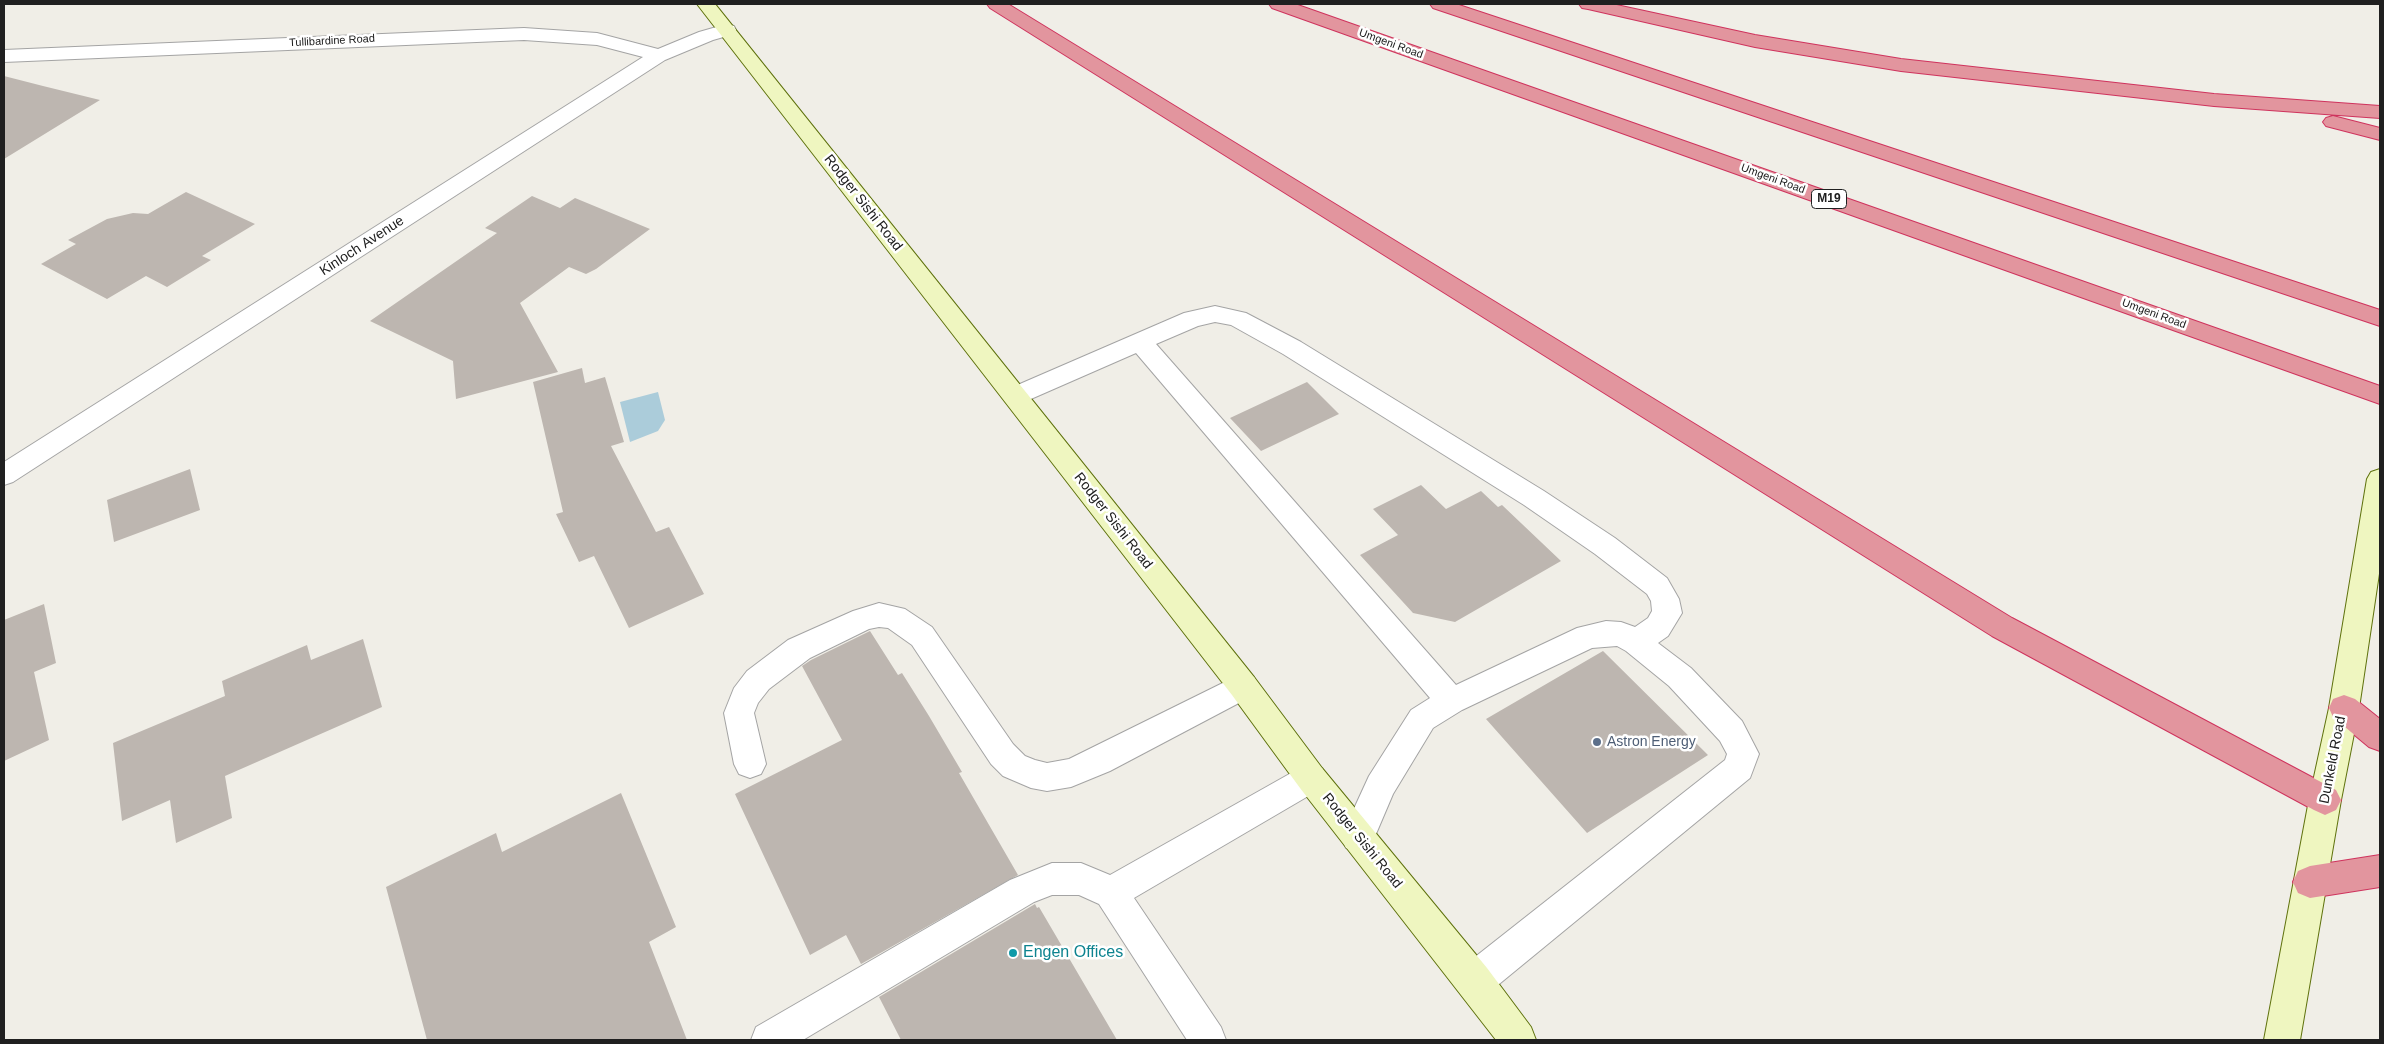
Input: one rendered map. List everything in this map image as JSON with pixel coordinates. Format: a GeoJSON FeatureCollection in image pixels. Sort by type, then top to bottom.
{"type":"FeatureCollection","features":[{"type":"Feature","properties":{"kind":"highway"},"geometry":{"type":"LineString","coordinates":[[996,4],[2002,626],[2325,800]]}},
{"type":"Feature","properties":{"kind":"highway","name":"Umgeni Road"},"geometry":{"type":"LineString","coordinates":[[1278,4],[2380,394]]}},
{"type":"Feature","properties":{"kind":"highway"},"geometry":{"type":"LineString","coordinates":[[1439,4],[2380,318]]}},
{"type":"Feature","properties":{"kind":"highway"},"geometry":{"type":"LineString","coordinates":[[1588,4],[1755,41],[1901,65],[2214,100],[2380,112]]}},
{"type":"Feature","properties":{"kind":"highway"},"geometry":{"type":"LineString","coordinates":[[2214,100],[2287,112],[2380,134]]}},
{"type":"Feature","properties":{"kind":"highway"},"geometry":{"type":"LineString","coordinates":[[2344,708],[2380,737]]}},
{"type":"Feature","properties":{"kind":"highway"},"geometry":{"type":"LineString","coordinates":[[2310,882],[2380,871]]}},
{"type":"Feature","properties":{"kind":"street","name":"Rodger Sishi Road"},"geometry":{"type":"LineString","coordinates":[[706,4],[1243,686],[1312,778],[1474,981],[1518,1040]]}},
{"type":"Feature","properties":{"kind":"street","name":"Kinloch Avenue"},"geometry":{"type":"LineString","coordinates":[[4,475],[658,56],[691,41],[727,30]]}},
{"type":"Feature","properties":{"kind":"street","name":"Tullibardine Road"},"geometry":{"type":"LineString","coordinates":[[4,56],[524,34],[596,39],[641,49],[658,56]]}},
{"type":"Feature","properties":{"kind":"street"},"geometry":{"type":"LineString","coordinates":[[1015,396],[1192,319],[1215,314],[1238,319],[1254,326],[1300,353],[1534,498],[1606,546],[1658,586],[1665,598],[1667,613],[1658,627],[1636,642]]}},
{"type":"Feature","properties":{"kind":"street"},"geometry":{"type":"LineString","coordinates":[[1140,342],[1451,702]]}},
{"type":"Feature","properties":{"kind":"street","name":"Dunkeld Road"},"geometry":{"type":"LineString","coordinates":[[2282,1040],[2325,800],[2344,708],[2380,481]]}},
{"type":"Feature","properties":{"kind":"street"},"geometry":{"type":"LineString","coordinates":[[750,764],[739,713],[745,697],[758,680],[799,649],[863,620],[879,615],[895,617],[922,636],[1008,760],[1014,766],[1031,774],[1047,777],[1070,773],[1098,761],[1243,686]]}},
{"type":"Feature","properties":{"kind":"street"},"geometry":{"type":"LineString","coordinates":[[1358,837],[1380,786],[1400,750],[1422,719],[1451,702],[1587,637],[1606,632],[1622,634],[1636,642],[1680,677],[1731,731],[1743,754],[1739,768],[1474,981]]}},
{"type":"Feature","properties":{"kind":"street"},"geometry":{"type":"LineString","coordinates":[[1111,893],[1312,778]]}},
{"type":"Feature","properties":{"kind":"street"},"geometry":{"type":"LineString","coordinates":[[769,1040],[1022,891],[1052,879],[1081,878],[1111,893],[1208,1040]]}},
{"type":"Feature","properties":{"kind":"water"},"geometry":{"type":"Polygon","coordinates":[[[658,392],[665,420],[658,431],[630,442],[620,402],[658,392]]]}},
{"type":"Feature","properties":{"kind":"building"},"geometry":{"type":"Polygon","coordinates":[[[4,76],[43,86],[100,100],[4,159],[4,76]]]}},
{"type":"Feature","properties":{"kind":"building"},"geometry":{"type":"Polygon","coordinates":[[[186,192],[255,224],[202,256],[211,260],[167,287],[146,276],[107,299],[41,264],[76,244],[68,240],[107,219],[133,213],[148,214],[186,192]]]}},
{"type":"Feature","properties":{"kind":"building"},"geometry":{"type":"Polygon","coordinates":[[[532,196],[560,208],[575,198],[650,229],[596,269],[586,274],[569,267],[520,303],[558,372],[456,399],[453,361],[370,321],[497,233],[485,228],[532,196]]]}},
{"type":"Feature","properties":{"kind":"building"},"geometry":{"type":"Polygon","coordinates":[[[582,368],[585,383],[605,377],[624,442],[611,446],[656,532],[669,527],[704,594],[629,628],[594,556],[579,562],[556,514],[563,512],[533,382],[582,368]]]}},
{"type":"Feature","properties":{"kind":"building"},"geometry":{"type":"Polygon","coordinates":[[[1307,382],[1339,414],[1261,451],[1230,418],[1307,382]]]}},
{"type":"Feature","properties":{"kind":"building"},"geometry":{"type":"Polygon","coordinates":[[[190,469],[200,510],[114,542],[107,500],[190,469]]]}},
{"type":"Feature","properties":{"kind":"building"},"geometry":{"type":"Polygon","coordinates":[[[1421,485],[1446,509],[1481,491],[1498,507],[1502,505],[1561,561],[1455,622],[1413,613],[1360,555],[1398,535],[1373,509],[1421,485]]]}},
{"type":"Feature","properties":{"kind":"building"},"geometry":{"type":"Polygon","coordinates":[[[44,604],[56,663],[34,672],[49,740],[4,761],[4,620],[44,604]]]}},
{"type":"Feature","properties":{"kind":"building"},"geometry":{"type":"Polygon","coordinates":[[[870,631],[898,675],[902,673],[929,716],[962,772],[959,773],[1018,875],[861,964],[846,935],[810,955],[735,794],[842,740],[802,666],[870,631]]]}},
{"type":"Feature","properties":{"kind":"building"},"geometry":{"type":"Polygon","coordinates":[[[363,639],[382,707],[225,776],[232,818],[176,843],[170,800],[122,821],[113,743],[225,696],[222,681],[307,645],[311,660],[363,639]]]}},
{"type":"Feature","properties":{"kind":"building"},"geometry":{"type":"Polygon","coordinates":[[[1603,651],[1708,755],[1587,833],[1486,719],[1603,651]]]}},
{"type":"Feature","properties":{"kind":"building"},"geometry":{"type":"Polygon","coordinates":[[[621,793],[676,927],[649,942],[687,1040],[427,1040],[386,887],[496,833],[502,852],[621,793]]]}},
{"type":"Feature","properties":{"kind":"building","name":"Engen Offices"},"geometry":{"type":"Polygon","coordinates":[[[1035,904],[1037,908],[1039,907],[1117,1040],[901,1040],[879,997],[1035,904]]]}},
{"type":"Feature","properties":{"kind":"place","name":"Astron Energy"},"geometry":{"type":"Point","coordinates":[1597,742]}},
{"type":"Feature","properties":{"kind":"place","name":"Engen Offices"},"geometry":{"type":"Point","coordinates":[1013,953]}}]}
